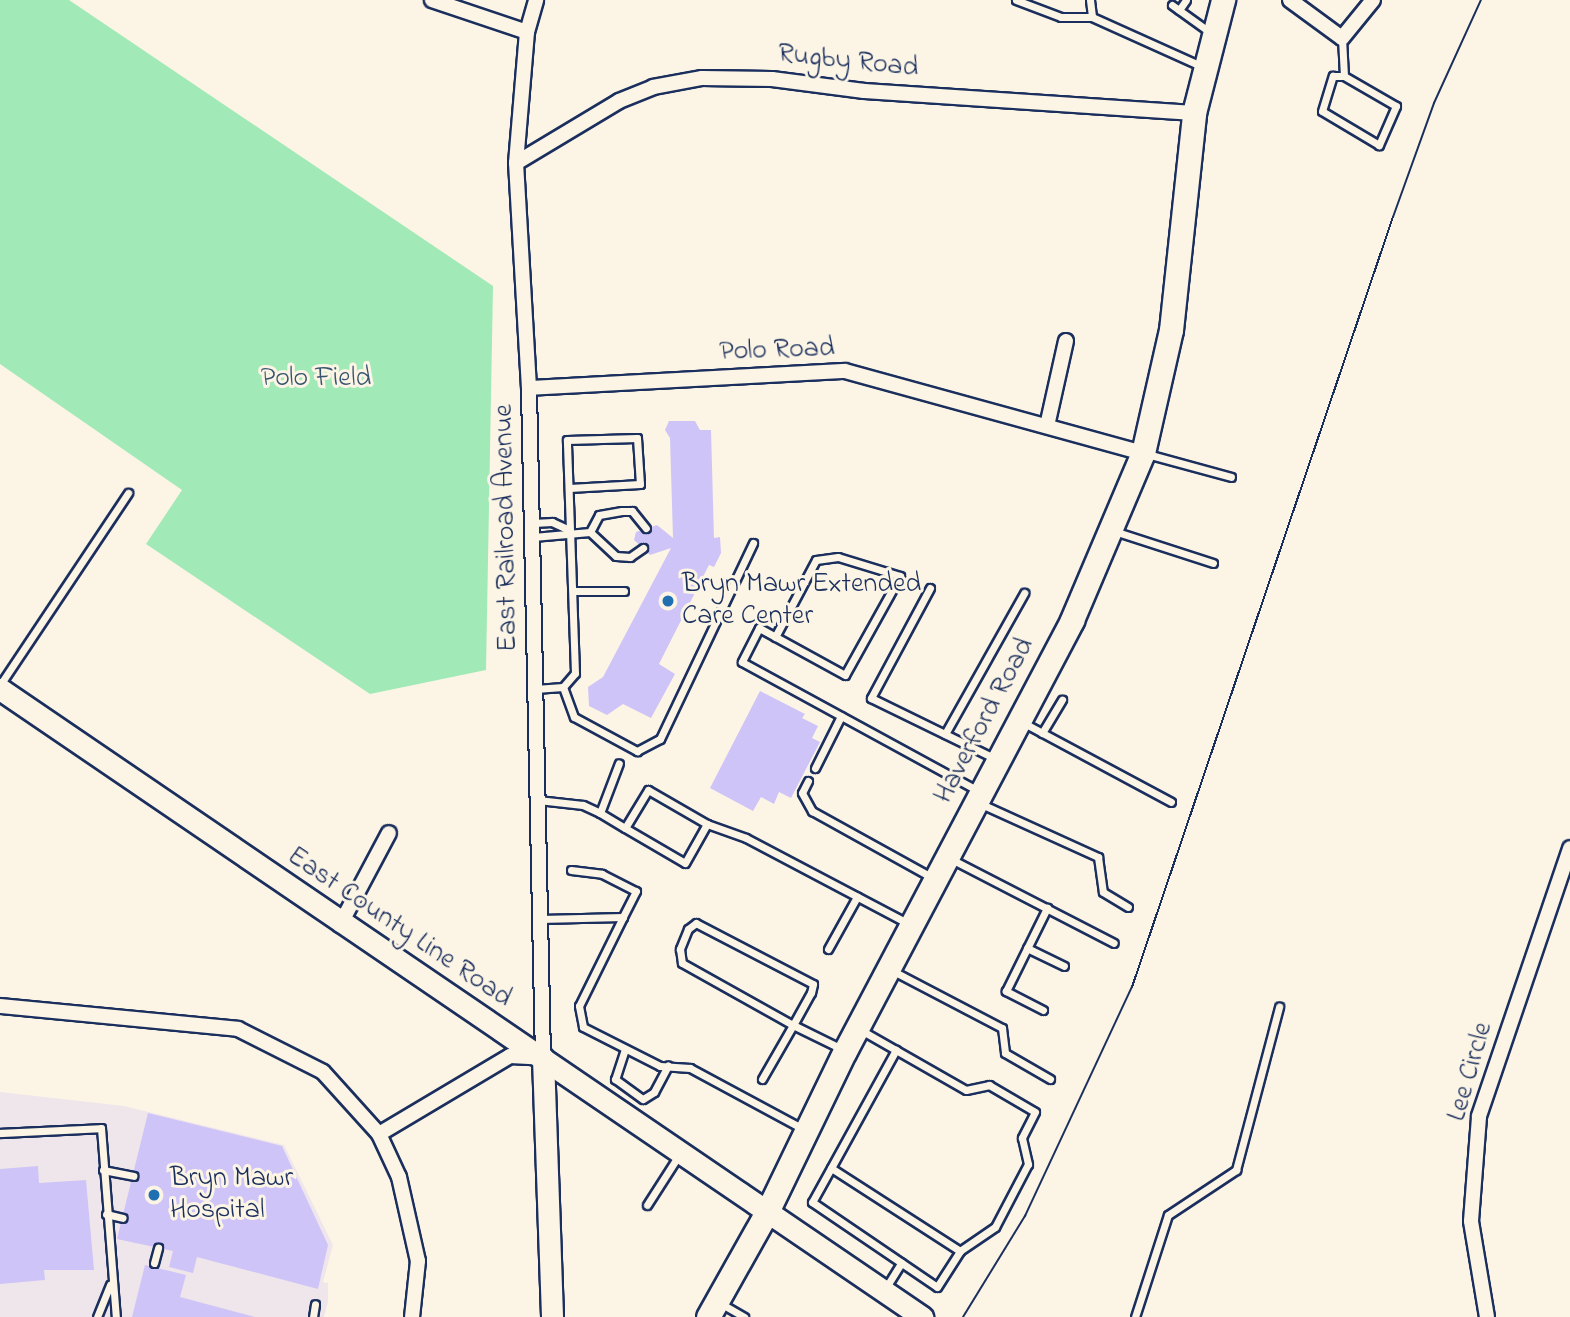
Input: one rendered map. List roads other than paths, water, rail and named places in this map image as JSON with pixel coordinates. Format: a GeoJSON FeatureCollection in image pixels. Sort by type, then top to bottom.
{"type":"FeatureCollection","features":[{"type":"Feature","properties":{"kind":"main road","name":"Haverford Road"},"geometry":{"type":"LineString","coordinates":[[712,1309],[767,1212],[845,1051],[1072,620],[1143,453],[1171,330],[1194,113],[1212,34],[1223,0]]}},
{"type":"Feature","properties":{"kind":"street"},"geometry":{"type":"LineString","coordinates":[[432,0],[527,32]]}},
{"type":"Feature","properties":{"kind":"street","name":"East Railroad Avenue"},"geometry":{"type":"LineString","coordinates":[[536,0],[527,32],[516,163],[529,388],[543,1058]]}},
{"type":"Feature","properties":{"kind":"street"},"geometry":{"type":"LineString","coordinates":[[1290,0],[1342,38],[1373,0]]}},
{"type":"Feature","properties":{"kind":"street","name":"Rugby Road"},"geometry":{"type":"LineString","coordinates":[[516,163],[619,101],[653,87],[702,78],[772,79],[864,91],[1194,113]]}},
{"type":"Feature","properties":{"kind":"street"},"geometry":{"type":"LineString","coordinates":[[1046,426],[1066,341]]}},
{"type":"Feature","properties":{"kind":"street","name":"Polo Road"},"geometry":{"type":"LineString","coordinates":[[529,388],[845,371],[1143,453]]}},
{"type":"Feature","properties":{"kind":"street","name":"East County Line Road"},"geometry":{"type":"LineString","coordinates":[[0,687],[340,925],[543,1058],[679,1154],[922,1317]]}},
{"type":"Feature","properties":{"kind":"street"},"geometry":{"type":"LineString","coordinates":[[340,925],[389,833]]}},
{"type":"Feature","properties":{"kind":"street","name":"Lee Circle"},"geometry":{"type":"LineString","coordinates":[[1487,1317],[1471,1221],[1479,1116],[1570,848]]}},
{"type":"Feature","properties":{"kind":"street"},"geometry":{"type":"LineString","coordinates":[[0,1006],[238,1029],[323,1072],[379,1134],[399,1177],[413,1226],[418,1261],[412,1317]]}},
{"type":"Feature","properties":{"kind":"street"},"geometry":{"type":"LineString","coordinates":[[379,1134],[510,1056],[543,1058],[552,1317]]}},
{"type":"Feature","properties":{"kind":"lane"},"geometry":{"type":"LineString","coordinates":[[1016,0],[1061,17],[1092,17],[1204,68]]}},
{"type":"Feature","properties":{"kind":"lane"},"geometry":{"type":"LineString","coordinates":[[1090,0],[1092,17]]}},
{"type":"Feature","properties":{"kind":"lane"},"geometry":{"type":"LineString","coordinates":[[1180,10],[1186,0]]}},
{"type":"Feature","properties":{"kind":"lane"},"geometry":{"type":"LineString","coordinates":[[1171,5],[1212,34]]}},
{"type":"Feature","properties":{"kind":"lane"},"geometry":{"type":"LineString","coordinates":[[1342,38],[1344,76]]}},
{"type":"Feature","properties":{"kind":"lane"},"geometry":{"type":"LineString","coordinates":[[1333,76],[1344,76],[1396,106],[1378,145],[1322,111],[1333,76]]}},
{"type":"Feature","properties":{"kind":"lane"},"geometry":{"type":"LineString","coordinates":[[534,689],[563,687],[575,673],[567,440],[637,438],[640,484],[569,488]]}},
{"type":"Feature","properties":{"kind":"lane"},"geometry":{"type":"LineString","coordinates":[[1143,453],[1231,477]]}},
{"type":"Feature","properties":{"kind":"lane"},"geometry":{"type":"LineString","coordinates":[[0,687],[128,493]]}},
{"type":"Feature","properties":{"kind":"lane"},"geometry":{"type":"LineString","coordinates":[[590,531],[599,515],[622,511],[632,511],[646,528]]}},
{"type":"Feature","properties":{"kind":"lane"},"geometry":{"type":"LineString","coordinates":[[533,530],[552,522],[569,530]]}},
{"type":"Feature","properties":{"kind":"lane"},"geometry":{"type":"LineString","coordinates":[[533,530],[590,531],[616,556],[630,556],[643,548]]}},
{"type":"Feature","properties":{"kind":"lane"},"geometry":{"type":"LineString","coordinates":[[1110,530],[1213,564]]}},
{"type":"Feature","properties":{"kind":"lane"},"geometry":{"type":"LineString","coordinates":[[563,687],[574,717],[637,751],[660,739],[753,543]]}},
{"type":"Feature","properties":{"kind":"lane"},"geometry":{"type":"LineString","coordinates":[[775,637],[816,560],[838,557],[900,576],[845,676],[775,637],[759,628],[742,663],[841,716],[978,797],[1098,857],[1103,892],[1129,907]]}},
{"type":"Feature","properties":{"kind":"lane"},"geometry":{"type":"LineString","coordinates":[[930,587],[872,698],[998,760]]}},
{"type":"Feature","properties":{"kind":"lane"},"geometry":{"type":"LineString","coordinates":[[573,591],[624,591]]}},
{"type":"Feature","properties":{"kind":"lane"},"geometry":{"type":"LineString","coordinates":[[945,734],[1024,593]]}},
{"type":"Feature","properties":{"kind":"lane"},"geometry":{"type":"LineString","coordinates":[[1042,733],[1062,700]]}},
{"type":"Feature","properties":{"kind":"lane"},"geometry":{"type":"LineString","coordinates":[[815,768],[841,716]]}},
{"type":"Feature","properties":{"kind":"lane"},"geometry":{"type":"LineString","coordinates":[[1018,720],[1171,802]]}},
{"type":"Feature","properties":{"kind":"lane"},"geometry":{"type":"LineString","coordinates":[[600,813],[619,763]]}},
{"type":"Feature","properties":{"kind":"lane"},"geometry":{"type":"LineString","coordinates":[[808,781],[802,793],[812,811],[935,880]]}},
{"type":"Feature","properties":{"kind":"lane"},"geometry":{"type":"LineString","coordinates":[[625,828],[648,790],[707,824],[746,838],[912,925]]}},
{"type":"Feature","properties":{"kind":"lane"},"geometry":{"type":"LineString","coordinates":[[537,800],[583,805],[685,863],[707,824]]}},
{"type":"Feature","properties":{"kind":"lane"},"geometry":{"type":"LineString","coordinates":[[947,857],[1114,943]]}},
{"type":"Feature","properties":{"kind":"lane"},"geometry":{"type":"LineString","coordinates":[[571,870],[601,874],[636,891],[579,1006],[583,1027],[625,1049],[667,1066],[690,1068],[806,1130]]}},
{"type":"Feature","properties":{"kind":"lane"},"geometry":{"type":"LineString","coordinates":[[828,948],[857,897]]}},
{"type":"Feature","properties":{"kind":"lane"},"geometry":{"type":"LineString","coordinates":[[1042,1010],[1006,991],[1046,908]]}},
{"type":"Feature","properties":{"kind":"lane"},"geometry":{"type":"LineString","coordinates":[[540,919],[623,917]]}},
{"type":"Feature","properties":{"kind":"lane"},"geometry":{"type":"LineString","coordinates":[[762,1079],[793,1025],[814,984],[696,923],[688,929],[678,958],[682,963],[793,1025],[845,1051]]}},
{"type":"Feature","properties":{"kind":"lane"},"geometry":{"type":"LineString","coordinates":[[1027,948],[1064,967]]}},
{"type":"Feature","properties":{"kind":"lane"},"geometry":{"type":"LineString","coordinates":[[889,969],[1002,1028],[1005,1054],[1050,1079]]}},
{"type":"Feature","properties":{"kind":"lane"},"geometry":{"type":"LineString","coordinates":[[1135,1317],[1168,1215],[1236,1170],[1279,1007]]}},
{"type":"Feature","properties":{"kind":"lane"},"geometry":{"type":"LineString","coordinates":[[858,1028],[896,1049],[966,1090],[989,1085],[1034,1112],[1022,1139],[1028,1164],[995,1227],[960,1251],[937,1287],[812,1202],[896,1049]]}},
{"type":"Feature","properties":{"kind":"lane"},"geometry":{"type":"LineString","coordinates":[[625,1049],[615,1079],[643,1099],[654,1092],[667,1066]]}},
{"type":"Feature","properties":{"kind":"lane"},"geometry":{"type":"LineString","coordinates":[[0,1133],[101,1128],[110,1284],[116,1317]]}},
{"type":"Feature","properties":{"kind":"lane"},"geometry":{"type":"LineString","coordinates":[[647,1205],[679,1154]]}},
{"type":"Feature","properties":{"kind":"lane"},"geometry":{"type":"LineString","coordinates":[[831,1168],[960,1251]]}},
{"type":"Feature","properties":{"kind":"lane"},"geometry":{"type":"LineString","coordinates":[[103,1170],[133,1176]]}},
{"type":"Feature","properties":{"kind":"lane"},"geometry":{"type":"LineString","coordinates":[[106,1214],[122,1217]]}},
{"type":"Feature","properties":{"kind":"lane"},"geometry":{"type":"LineString","coordinates":[[154,1263],[158,1248]]}},
{"type":"Feature","properties":{"kind":"lane"},"geometry":{"type":"LineString","coordinates":[[883,1292],[901,1263]]}},
{"type":"Feature","properties":{"kind":"lane"},"geometry":{"type":"LineString","coordinates":[[97,1317],[110,1284]]}},
{"type":"Feature","properties":{"kind":"lane"},"geometry":{"type":"LineString","coordinates":[[313,1317],[315,1304]]}},
{"type":"Feature","properties":{"kind":"lane"},"geometry":{"type":"LineString","coordinates":[[712,1309],[744,1317]]}},
{"type":"Feature","properties":{"kind":"tram line"},"geometry":{"type":"LineString","coordinates":[[963,1317],[1025,1216],[1132,987],[1393,217],[1434,103],[1481,0]]}},
{"type":"Feature","properties":{"kind":"place","name":"Bryn Mawr Extended Care Center"},"geometry":{"type":"Point","coordinates":[668,601]}},
{"type":"Feature","properties":{"kind":"place","name":"Bryn Mawr Hospital"},"geometry":{"type":"Point","coordinates":[154,1195]}},
{"type":"Feature","properties":{"kind":"park label","name":"Polo Field"},"geometry":{"type":"Point","coordinates":[316,379]}}]}
